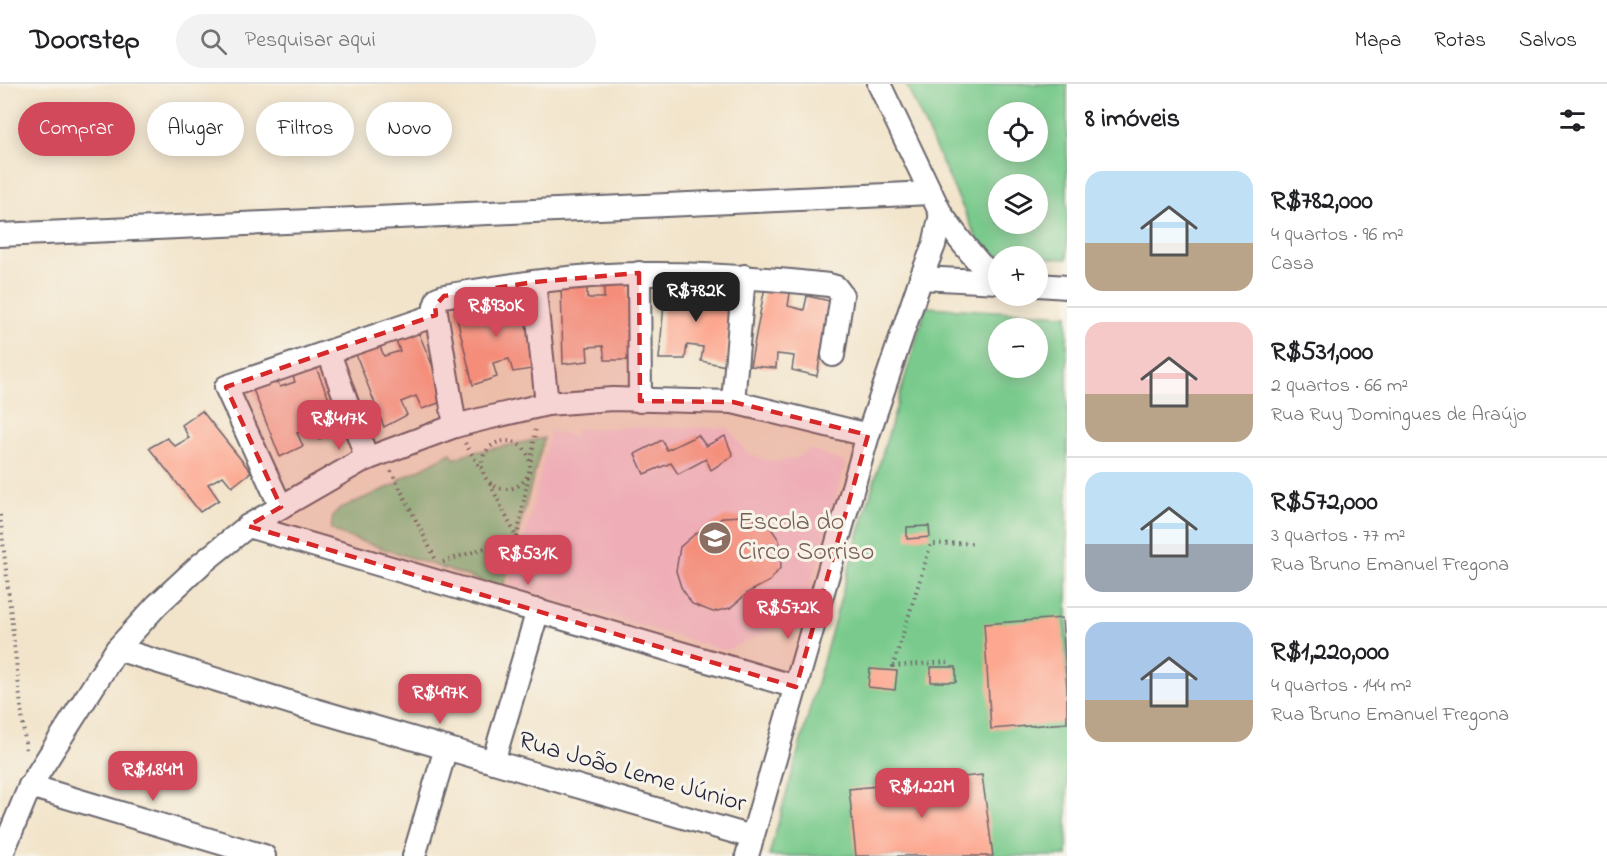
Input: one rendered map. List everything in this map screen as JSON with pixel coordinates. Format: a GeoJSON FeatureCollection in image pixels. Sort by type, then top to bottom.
{"type":"FeatureCollection","features":[{"type":"Feature","properties":{"kind":"street"},"geometry":{"type":"LineString","coordinates":[[879,84],[941,214],[960,240],[988,271]]}},
{"type":"Feature","properties":{"kind":"street"},"geometry":{"type":"LineString","coordinates":[[0,235],[931,193]]}},
{"type":"Feature","properties":{"kind":"street"},"geometry":{"type":"LineString","coordinates":[[750,847],[868,435],[934,245],[941,214]]}},
{"type":"Feature","properties":{"kind":"street"},"geometry":{"type":"LineString","coordinates":[[639,273],[640,401]]}},
{"type":"Feature","properties":{"kind":"street"},"geometry":{"type":"LineString","coordinates":[[455,426],[435,306],[438,298],[444,296],[534,282],[639,273],[744,276],[829,285],[836,287],[842,295],[833,355]]}},
{"type":"Feature","properties":{"kind":"street"},"geometry":{"type":"LineString","coordinates":[[733,402],[744,276]]}},
{"type":"Feature","properties":{"kind":"street"},"geometry":{"type":"LineString","coordinates":[[921,278],[988,281]]}},
{"type":"Feature","properties":{"kind":"street"},"geometry":{"type":"LineString","coordinates":[[534,282],[543,405]]}},
{"type":"Feature","properties":{"kind":"street"},"geometry":{"type":"LineString","coordinates":[[1048,286],[1067,287]]}},
{"type":"Feature","properties":{"kind":"street"},"geometry":{"type":"LineString","coordinates":[[281,507],[226,387],[436,315]]}},
{"type":"Feature","properties":{"kind":"street"},"geometry":{"type":"LineString","coordinates":[[329,353],[374,456]]}},
{"type":"Feature","properties":{"kind":"street"},"geometry":{"type":"LineString","coordinates":[[1,856],[30,786],[117,650],[157,605],[201,564],[248,526],[374,456],[455,426],[543,405],[612,399],[733,402],[868,435]]}},
{"type":"Feature","properties":{"kind":"street"},"geometry":{"type":"LineString","coordinates":[[248,526],[796,687]]}},
{"type":"Feature","properties":{"kind":"street"},"geometry":{"type":"LineString","coordinates":[[493,762],[538,610]]}},
{"type":"Feature","properties":{"kind":"street","name":"Rua João Leme Júnior"},"geometry":{"type":"LineString","coordinates":[[117,650],[493,762],[750,847]]}},
{"type":"Feature","properties":{"kind":"street"},"geometry":{"type":"LineString","coordinates":[[414,856],[446,748]]}},
{"type":"Feature","properties":{"kind":"street"},"geometry":{"type":"LineString","coordinates":[[30,786],[264,856]]}},
{"type":"Feature","properties":{"kind":"path"},"geometry":{"type":"LineString","coordinates":[[517,537],[530,461],[543,405]]}},
{"type":"Feature","properties":{"kind":"path"},"geometry":{"type":"LineString","coordinates":[[455,426],[489,482],[517,537]]}},
{"type":"Feature","properties":{"kind":"path"},"geometry":{"type":"LineString","coordinates":[[483,473],[483,457],[487,450],[501,441],[517,443],[523,447],[530,461]]}},
{"type":"Feature","properties":{"kind":"path"},"geometry":{"type":"LineString","coordinates":[[374,456],[438,564],[517,537]]}},
{"type":"Feature","properties":{"kind":"path"},"geometry":{"type":"LineString","coordinates":[[489,482],[509,489],[523,483],[529,474]]}},
{"type":"Feature","properties":{"kind":"path"},"geometry":{"type":"LineString","coordinates":[[0,515],[30,786]]}},
{"type":"Feature","properties":{"kind":"path"},"geometry":{"type":"LineString","coordinates":[[948,662],[893,666],[932,544],[972,543]]}},
{"type":"Feature","properties":{"kind":"highlighted area"},"geometry":{"type":"Polygon","coordinates":[[[639,273],[640,401],[733,402],[868,435],[796,687],[248,526],[281,507],[226,387],[436,315],[435,306],[444,296],[534,282],[639,273]]]}},
{"type":"Feature","properties":{"kind":"shaded area","name":"Escola do Circo Sorriso"},"geometry":{"type":"Polygon","coordinates":[[[729,428],[747,453],[763,459],[781,461],[796,458],[810,449],[846,463],[799,627],[786,624],[725,651],[509,586],[527,529],[550,431],[573,436],[576,429],[729,428]]]}},
{"type":"Feature","properties":{"kind":"green space"},"geometry":{"type":"Polygon","coordinates":[[[906,84],[1067,84],[1067,259],[1048,258],[1048,246],[988,246],[988,254],[984,254],[906,84]]]}},
{"type":"Feature","properties":{"kind":"green space"},"geometry":{"type":"Polygon","coordinates":[[[926,307],[1067,315],[1067,856],[769,856],[858,536],[926,307]]]}},
{"type":"Feature","properties":{"kind":"green space"},"geometry":{"type":"Polygon","coordinates":[[[544,438],[503,588],[342,535],[331,529],[333,516],[341,508],[399,483],[399,480],[451,453],[455,459],[465,454],[544,438]]]}},
{"type":"Feature","properties":{"kind":"building"},"geometry":{"type":"Polygon","coordinates":[[[666,282],[690,284],[689,298],[706,299],[707,285],[732,286],[726,366],[701,361],[703,347],[687,345],[685,359],[659,359],[666,282]]]}},
{"type":"Feature","properties":{"kind":"building"},"geometry":{"type":"Polygon","coordinates":[[[561,284],[587,285],[587,298],[604,298],[604,285],[627,284],[631,360],[605,360],[603,346],[587,347],[588,361],[563,364],[561,284]]]}},
{"type":"Feature","properties":{"kind":"building"},"geometry":{"type":"Polygon","coordinates":[[[765,287],[790,293],[788,306],[804,310],[807,296],[830,301],[817,376],[792,370],[794,356],[777,354],[776,368],[750,366],[765,287]]]}},
{"type":"Feature","properties":{"kind":"building"},"geometry":{"type":"Polygon","coordinates":[[[519,293],[538,368],[513,372],[509,359],[493,363],[497,377],[473,385],[454,306],[479,302],[483,315],[499,312],[496,299],[519,293]]]}},
{"type":"Feature","properties":{"kind":"building"},"geometry":{"type":"Polygon","coordinates":[[[417,329],[447,400],[422,409],[416,396],[401,402],[407,415],[384,427],[355,352],[379,344],[384,356],[400,351],[395,338],[417,329]]]}},
{"type":"Feature","properties":{"kind":"building"},"geometry":{"type":"Polygon","coordinates":[[[313,360],[342,431],[318,439],[311,427],[297,433],[303,446],[280,457],[250,382],[275,375],[280,387],[295,382],[291,369],[313,360]]]}},
{"type":"Feature","properties":{"kind":"building"},"geometry":{"type":"Polygon","coordinates":[[[202,411],[251,472],[232,487],[223,476],[208,484],[219,500],[200,512],[149,448],[167,438],[175,446],[189,438],[182,425],[202,411]]]}},
{"type":"Feature","properties":{"kind":"building"},"geometry":{"type":"Polygon","coordinates":[[[698,435],[706,446],[725,436],[733,456],[711,470],[706,459],[678,474],[671,463],[644,474],[635,454],[662,440],[667,450],[698,435]]]}},
{"type":"Feature","properties":{"kind":"building"},"geometry":{"type":"Polygon","coordinates":[[[743,516],[768,524],[779,540],[781,567],[770,581],[749,592],[730,608],[713,612],[692,604],[681,587],[676,571],[680,547],[695,534],[724,517],[743,516]]]}},
{"type":"Feature","properties":{"kind":"building"},"geometry":{"type":"Polygon","coordinates":[[[929,526],[930,537],[907,539],[907,527],[929,526]]]}},
{"type":"Feature","properties":{"kind":"building"},"geometry":{"type":"Polygon","coordinates":[[[1062,618],[1067,723],[991,729],[984,624],[1062,618]]]}},
{"type":"Feature","properties":{"kind":"building"},"geometry":{"type":"Polygon","coordinates":[[[931,667],[956,667],[956,682],[931,682],[931,667]]]}},
{"type":"Feature","properties":{"kind":"building"},"geometry":{"type":"Polygon","coordinates":[[[870,669],[897,671],[895,690],[868,687],[870,669]]]}},
{"type":"Feature","properties":{"kind":"building"},"geometry":{"type":"Polygon","coordinates":[[[982,775],[993,856],[856,856],[849,789],[982,775]]]}},
{"type":"Feature","properties":{"kind":"place","name":"Escola do Circo Sorriso"},"geometry":{"type":"Point","coordinates":[715,538]}}]}
